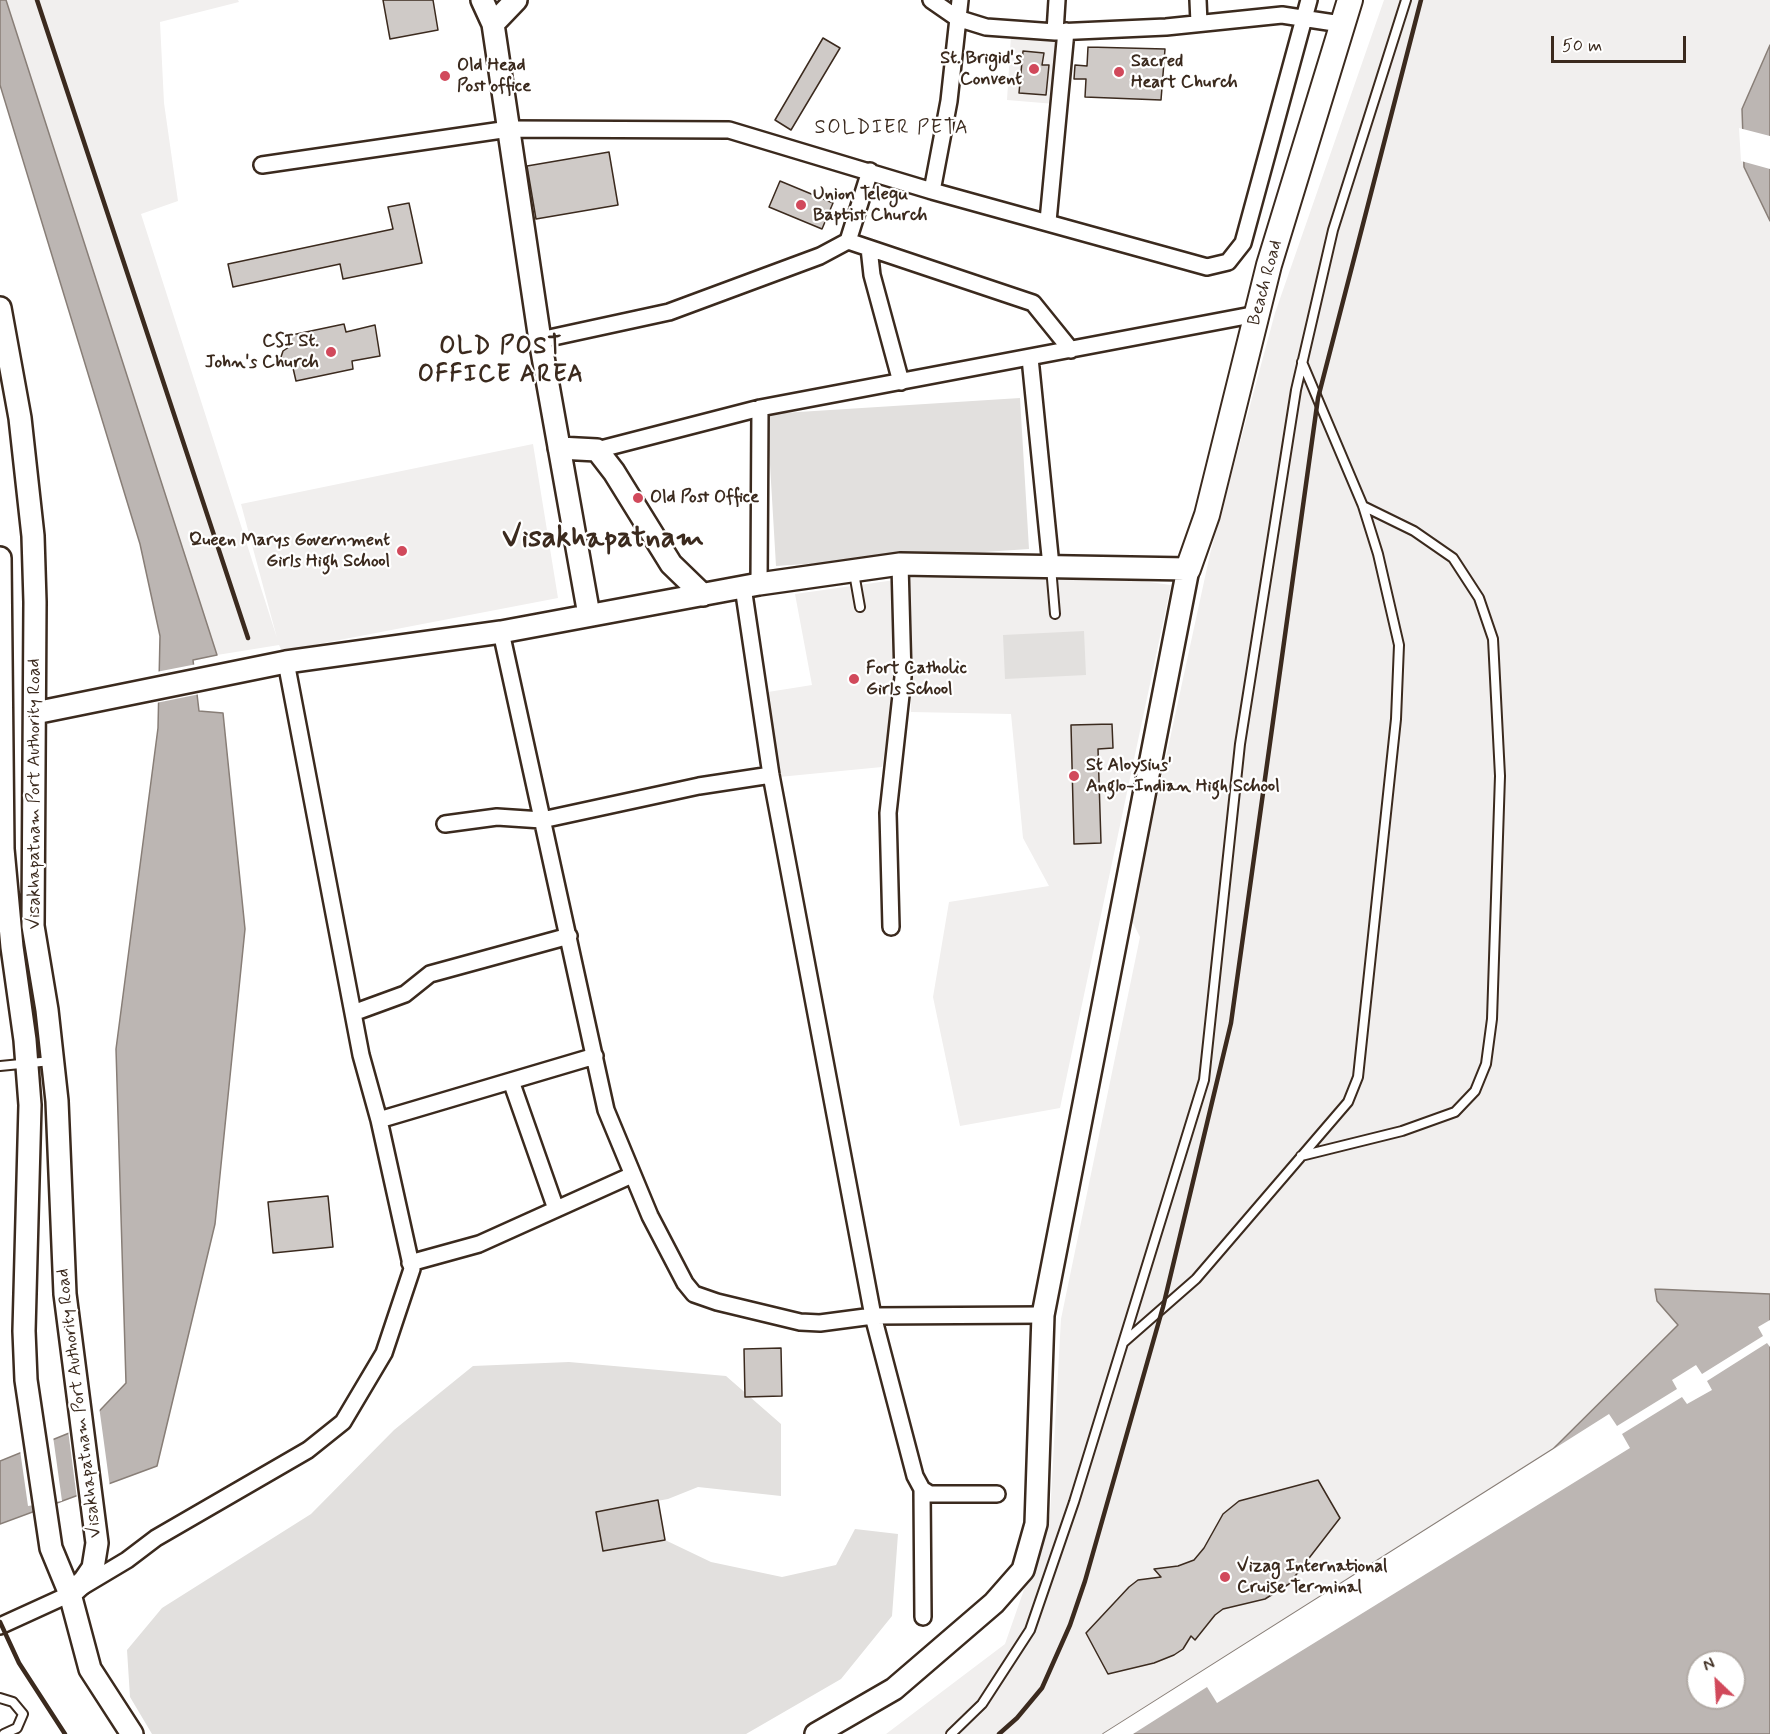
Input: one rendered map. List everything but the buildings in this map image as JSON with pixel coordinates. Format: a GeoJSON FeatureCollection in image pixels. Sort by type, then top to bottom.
{"type":"FeatureCollection","features":[{"type":"Feature","properties":{"kind":"main road"},"geometry":{"type":"LineString","coordinates":[[482,0],[493,24],[540,340],[590,615]]}},
{"type":"Feature","properties":{"kind":"main road"},"geometry":{"type":"LineString","coordinates":[[493,24],[516,0]]}},
{"type":"Feature","properties":{"kind":"main road","name":"Beach Road"},"geometry":{"type":"LineString","coordinates":[[1188,569],[1207,515],[1269,265],[1350,0]]}},
{"type":"Feature","properties":{"kind":"main road","name":"Visakhapatnam Port Authority Road"},"geometry":{"type":"LineString","coordinates":[[0,308],[27,470],[35,602],[33,926],[53,1060],[63,1271],[97,1543],[93,1568],[84,1581],[70,1594],[51,1548],[28,1402],[24,1353],[30,1153],[27,1063],[12,946],[3,849],[0,558]]}},
{"type":"Feature","properties":{"kind":"main road"},"geometry":{"type":"LineString","coordinates":[[559,448],[597,450],[614,472],[671,564],[703,595]]}},
{"type":"Feature","properties":{"kind":"main road"},"geometry":{"type":"LineString","coordinates":[[35,713],[286,662],[501,632],[751,586],[900,564],[1188,569],[1043,1315],[1036,1524],[1023,1570],[994,1603],[894,1689],[816,1734]]}},
{"type":"Feature","properties":{"kind":"main road"},"geometry":{"type":"LineString","coordinates":[[70,1594],[90,1669],[132,1734]]}},
{"type":"Feature","properties":{"kind":"street"},"geometry":{"type":"LineString","coordinates":[[931,0],[957,18],[986,27],[1061,32],[1282,15],[1341,24]]}},
{"type":"Feature","properties":{"kind":"street"},"geometry":{"type":"LineString","coordinates":[[932,191],[949,101],[960,0]]}},
{"type":"Feature","properties":{"kind":"street"},"geometry":{"type":"LineString","coordinates":[[1048,221],[1061,32],[1057,0]]}},
{"type":"Feature","properties":{"kind":"street"},"geometry":{"type":"LineString","coordinates":[[1198,0],[1200,23]]}},
{"type":"Feature","properties":{"kind":"street"},"geometry":{"type":"LineString","coordinates":[[262,165],[509,129],[729,130],[932,191],[1048,221],[1207,267],[1228,262],[1243,243],[1308,0]]}},
{"type":"Feature","properties":{"kind":"street"},"geometry":{"type":"LineString","coordinates":[[540,340],[669,312],[820,256],[848,241],[870,171]]}},
{"type":"Feature","properties":{"kind":"street"},"geometry":{"type":"LineString","coordinates":[[848,241],[1034,303],[1071,350]]}},
{"type":"Feature","properties":{"kind":"street"},"geometry":{"type":"LineString","coordinates":[[869,248],[872,275],[901,382]]}},
{"type":"Feature","properties":{"kind":"street"},"geometry":{"type":"LineString","coordinates":[[597,450],[760,408],[1257,314]]}},
{"type":"Feature","properties":{"kind":"street"},"geometry":{"type":"LineString","coordinates":[[1030,358],[1051,566]]}},
{"type":"Feature","properties":{"kind":"street"},"geometry":{"type":"LineString","coordinates":[[760,408],[751,586],[771,775],[873,1316],[915,1476],[922,1489],[923,1617]]}},
{"type":"Feature","properties":{"kind":"street"},"geometry":{"type":"LineString","coordinates":[[891,927],[888,813],[903,677],[900,564]]}},
{"type":"Feature","properties":{"kind":"street"},"geometry":{"type":"LineString","coordinates":[[501,632],[606,1110],[632,1175],[685,1283],[694,1294],[800,1322],[820,1323],[873,1316],[1043,1315]]}},
{"type":"Feature","properties":{"kind":"street"},"geometry":{"type":"LineString","coordinates":[[0,1626],[70,1594],[127,1560],[156,1538],[308,1450],[343,1422],[384,1353],[412,1269],[379,1120],[361,1056],[286,662]]}},
{"type":"Feature","properties":{"kind":"street"},"geometry":{"type":"LineString","coordinates":[[445,824],[497,817],[542,820],[699,786],[771,775]]}},
{"type":"Feature","properties":{"kind":"street"},"geometry":{"type":"LineString","coordinates":[[353,1013],[405,993],[430,974],[569,936]]}},
{"type":"Feature","properties":{"kind":"street"},"geometry":{"type":"LineString","coordinates":[[379,1120],[595,1056]]}},
{"type":"Feature","properties":{"kind":"street"},"geometry":{"type":"LineString","coordinates":[[511,1081],[556,1209]]}},
{"type":"Feature","properties":{"kind":"street"},"geometry":{"type":"LineString","coordinates":[[411,1263],[479,1244],[632,1175]]}},
{"type":"Feature","properties":{"kind":"street"},"geometry":{"type":"LineString","coordinates":[[922,1489],[930,1494],[998,1494]]}},
{"type":"Feature","properties":{"kind":"lane"},"geometry":{"type":"LineString","coordinates":[[951,1734],[982,1704],[1030,1630],[1074,1502],[1204,1080],[1240,744],[1296,390],[1333,230],[1406,0]]}},
{"type":"Feature","properties":{"kind":"lane"},"geometry":{"type":"LineString","coordinates":[[1123,1342],[1196,1279],[1347,1102],[1358,1077],[1396,719],[1399,645],[1378,554],[1363,506],[1302,362]]}},
{"type":"Feature","properties":{"kind":"lane"},"geometry":{"type":"LineString","coordinates":[[1301,1156],[1402,1131],[1455,1112],[1475,1091],[1486,1064],[1492,1019],[1500,776],[1493,639],[1479,598],[1453,558],[1414,531],[1363,506]]}},
{"type":"Feature","properties":{"kind":"lane"},"geometry":{"type":"LineString","coordinates":[[1051,566],[1055,614]]}},
{"type":"Feature","properties":{"kind":"lane"},"geometry":{"type":"LineString","coordinates":[[854,571],[860,607]]}},
{"type":"Feature","properties":{"kind":"lane"},"geometry":{"type":"LineString","coordinates":[[0,1065],[53,1060]]}},
{"type":"Feature","properties":{"kind":"lane"},"geometry":{"type":"LineString","coordinates":[[0,1698],[14,1702],[23,1714],[18,1728],[3,1734]]}},
{"type":"Feature","properties":{"kind":"shaded area"},"geometry":{"type":"Polygon","coordinates":[[[0,0],[6,0],[217,655],[193,660],[199,711],[223,713],[245,929],[215,1224],[157,1466],[0,1524],[0,1461],[84,1427],[126,1383],[116,1049],[158,728],[160,636],[140,544],[0,85],[0,0]]]}},
{"type":"Feature","properties":{"kind":"shaded area"},"geometry":{"type":"Polygon","coordinates":[[[6,0],[238,0],[239,2],[160,22],[164,103],[178,201],[141,214],[277,638],[241,504],[533,444],[558,598],[282,651],[279,645],[217,655],[6,0]]]}},
{"type":"Feature","properties":{"kind":"shaded area"},"geometry":{"type":"Polygon","coordinates":[[[1384,0],[1770,0],[1770,45],[1742,109],[1744,167],[1770,221],[1770,1294],[1655,1289],[1657,1301],[1678,1325],[1553,1449],[1103,1734],[886,1734],[1005,1644],[1050,1515],[1061,1319],[1140,937],[1131,919],[1210,554],[1275,313],[1384,0]]]}},
{"type":"Feature","properties":{"kind":"shaded area","name":"St. Brigid's Convent"},"geometry":{"type":"Polygon","coordinates":[[[1011,36],[1060,38],[1055,104],[1007,100],[1011,36]]]}},
{"type":"Feature","properties":{"kind":"shaded area"},"geometry":{"type":"Polygon","coordinates":[[[1770,45],[1770,221],[1744,167],[1742,109],[1770,45]]]}},
{"type":"Feature","properties":{"kind":"shaded area"},"geometry":{"type":"Polygon","coordinates":[[[1020,398],[1029,549],[776,566],[767,414],[1020,398]]]}},
{"type":"Feature","properties":{"kind":"shaded area","name":"St Aloysius' Anglo-Indian High School"},"geometry":{"type":"Polygon","coordinates":[[[1098,575],[1171,585],[1060,1108],[960,1126],[933,997],[949,902],[1049,886],[1023,838],[1011,714],[911,712],[906,578],[1098,575]]]}},
{"type":"Feature","properties":{"kind":"shaded area","name":"Fort Catholic Girls School"},"geometry":{"type":"Polygon","coordinates":[[[895,580],[897,673],[882,767],[779,777],[768,692],[812,685],[795,594],[895,580]]]}},
{"type":"Feature","properties":{"kind":"shaded area"},"geometry":{"type":"Polygon","coordinates":[[[1084,631],[1086,675],[1005,679],[1003,635],[1084,631]]]}},
{"type":"Feature","properties":{"kind":"shaded area"},"geometry":{"type":"Polygon","coordinates":[[[1655,1289],[1770,1294],[1770,1734],[1103,1734],[1553,1449],[1678,1325],[1657,1301],[1655,1289]]]}},
{"type":"Feature","properties":{"kind":"shaded area"},"geometry":{"type":"Polygon","coordinates":[[[569,1362],[726,1376],[781,1424],[781,1496],[698,1487],[668,1499],[596,1512],[603,1551],[665,1540],[711,1562],[782,1577],[836,1565],[855,1529],[898,1534],[892,1616],[841,1679],[746,1734],[152,1734],[130,1697],[127,1650],[162,1608],[311,1514],[394,1430],[473,1366],[569,1362]]]}},
{"type":"Feature","properties":{"kind":"pier"},"geometry":{"type":"Polygon","coordinates":[[[1739,128],[1770,136],[1770,169],[1741,161],[1739,128]]]}},
{"type":"Feature","properties":{"kind":"pier"},"geometry":{"type":"Polygon","coordinates":[[[197,664],[200,694],[156,703],[156,672],[197,664]]]}},
{"type":"Feature","properties":{"kind":"pier"},"geometry":{"type":"Polygon","coordinates":[[[1770,1320],[1770,1347],[1767,1343],[1707,1381],[1712,1390],[1687,1404],[1682,1397],[1622,1434],[1630,1448],[1217,1703],[1207,1687],[1133,1734],[1103,1734],[1609,1414],[1617,1426],[1677,1389],[1672,1380],[1696,1365],[1702,1374],[1763,1336],[1758,1327],[1770,1320]]]}},
{"type":"Feature","properties":{"kind":"pier"},"geometry":{"type":"Polygon","coordinates":[[[99,1406],[110,1487],[77,1499],[68,1430],[82,1424],[99,1406]]]}},
{"type":"Feature","properties":{"kind":"pier"},"geometry":{"type":"Polygon","coordinates":[[[53,1436],[62,1501],[28,1506],[20,1450],[53,1436]]]}},
{"type":"Feature","properties":{"kind":"railway"},"geometry":{"type":"LineString","coordinates":[[37,0],[248,638]]}},
{"type":"Feature","properties":{"kind":"railway"},"geometry":{"type":"LineString","coordinates":[[999,1734],[1017,1718],[1042,1688],[1070,1625],[1085,1581],[1163,1307],[1231,1023],[1318,398],[1421,0]]}},
{"type":"Feature","properties":{"kind":"railway"},"geometry":{"type":"LineString","coordinates":[[0,1622],[19,1663],[65,1734]]}},
{"type":"Feature","properties":{"kind":"place","name":"St. Brigid's Convent"},"geometry":{"type":"Point","coordinates":[1034,69]}},
{"type":"Feature","properties":{"kind":"place","name":"Sacred Heart Church"},"geometry":{"type":"Point","coordinates":[1119,72]}},
{"type":"Feature","properties":{"kind":"place","name":"Old Head Post office"},"geometry":{"type":"Point","coordinates":[445,76]}},
{"type":"Feature","properties":{"kind":"place","name":"Union Telegu Baptist Church"},"geometry":{"type":"Point","coordinates":[801,205]}},
{"type":"Feature","properties":{"kind":"place","name":"CSI St. John's Church"},"geometry":{"type":"Point","coordinates":[331,352]}},
{"type":"Feature","properties":{"kind":"place","name":"Old Post Office"},"geometry":{"type":"Point","coordinates":[638,498]}},
{"type":"Feature","properties":{"kind":"place","name":"Queen Marys Government Girls High School"},"geometry":{"type":"Point","coordinates":[402,551]}},
{"type":"Feature","properties":{"kind":"place","name":"Fort Catholic Girls School"},"geometry":{"type":"Point","coordinates":[854,679]}},
{"type":"Feature","properties":{"kind":"place","name":"St Aloysius' Anglo-Indian High School"},"geometry":{"type":"Point","coordinates":[1074,776]}},
{"type":"Feature","properties":{"kind":"place","name":"Vizag International Cruise Terminal"},"geometry":{"type":"Point","coordinates":[1225,1577]}},
{"type":"Feature","properties":{"kind":"district","name":"SOLDIER PETA"},"geometry":{"type":"Point","coordinates":[892,129]}},
{"type":"Feature","properties":{"kind":"district","name":"OLD POST OFFICE AREA"},"geometry":{"type":"Point","coordinates":[501,362]}},
{"type":"Feature","properties":{"kind":"district","name":"Visakhapatnam"},"geometry":{"type":"Point","coordinates":[603,540]}}]}
